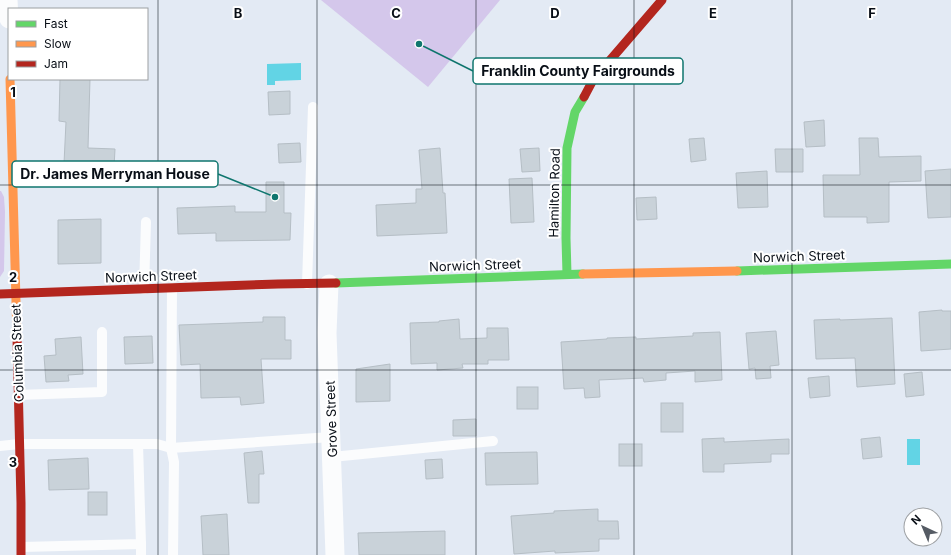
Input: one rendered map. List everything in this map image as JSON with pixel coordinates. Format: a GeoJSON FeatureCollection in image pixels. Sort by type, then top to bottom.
{"type":"FeatureCollection","features":[{"type":"Feature","properties":{"kind":"main road","name":"Hamilton Road"},"geometry":{"type":"LineString","coordinates":[[567,274],[567,148],[575,112],[593,80],[662,0]]}},
{"type":"Feature","properties":{"kind":"main road","name":"Columbia Street"},"geometry":{"type":"LineString","coordinates":[[10,80],[21,551]]}},
{"type":"Feature","properties":{"kind":"main road","name":"Norwich Street"},"geometry":{"type":"LineString","coordinates":[[0,294],[278,284],[329,284],[567,274],[753,271],[951,264]]}},
{"type":"Feature","properties":{"kind":"street","name":"Grove Street"},"geometry":{"type":"LineString","coordinates":[[329,284],[327,333],[335,555]]}},
{"type":"Feature","properties":{"kind":"lane"},"geometry":{"type":"LineString","coordinates":[[307,284],[312,107]]}},
{"type":"Feature","properties":{"kind":"lane"},"geometry":{"type":"LineString","coordinates":[[0,178],[13,178]]}},
{"type":"Feature","properties":{"kind":"lane"},"geometry":{"type":"LineString","coordinates":[[144,289],[146,222]]}},
{"type":"Feature","properties":{"kind":"lane"},"geometry":{"type":"LineString","coordinates":[[172,288],[171,448],[174,462],[173,555]]}},
{"type":"Feature","properties":{"kind":"lane"},"geometry":{"type":"LineString","coordinates":[[18,396],[102,392],[102,332]]}},
{"type":"Feature","properties":{"kind":"lane"},"geometry":{"type":"LineString","coordinates":[[0,446],[19,444],[157,444],[171,448],[331,437]]}},
{"type":"Feature","properties":{"kind":"lane"},"geometry":{"type":"LineString","coordinates":[[332,457],[493,441]]}},
{"type":"Feature","properties":{"kind":"lane"},"geometry":{"type":"LineString","coordinates":[[138,444],[141,555]]}},
{"type":"Feature","properties":{"kind":"lane"},"geometry":{"type":"LineString","coordinates":[[21,551],[141,544]]}},
{"type":"Feature","properties":{"kind":"shaded area"},"geometry":{"type":"Polygon","coordinates":[[[321,0],[500,0],[428,87],[321,0]]]}},
{"type":"Feature","properties":{"kind":"shaded area"},"geometry":{"type":"Polygon","coordinates":[[[0,191],[4,197],[5,212],[4,271],[0,277],[0,191]]]}},
{"type":"Feature","properties":{"kind":"water"},"geometry":{"type":"Polygon","coordinates":[[[301,63],[301,80],[275,81],[275,85],[267,85],[267,64],[301,63]]]}},
{"type":"Feature","properties":{"kind":"water"},"geometry":{"type":"Polygon","coordinates":[[[907,439],[920,439],[920,465],[907,465],[907,439]]]}},
{"type":"Feature","properties":{"kind":"building"},"geometry":{"type":"Polygon","coordinates":[[[60,80],[90,80],[88,148],[115,149],[113,186],[63,184],[66,122],[59,121],[60,80]]]}},
{"type":"Feature","properties":{"kind":"building"},"geometry":{"type":"Polygon","coordinates":[[[290,91],[290,114],[269,115],[268,92],[290,91]]]}},
{"type":"Feature","properties":{"kind":"building"},"geometry":{"type":"Polygon","coordinates":[[[824,120],[825,146],[806,147],[804,122],[824,120]]]}},
{"type":"Feature","properties":{"kind":"building"},"geometry":{"type":"Polygon","coordinates":[[[704,138],[706,160],[691,162],[689,139],[704,138]]]}},
{"type":"Feature","properties":{"kind":"building"},"geometry":{"type":"Polygon","coordinates":[[[859,138],[878,138],[879,157],[921,156],[921,181],[889,182],[889,222],[867,223],[867,217],[824,217],[823,175],[860,175],[859,138]]]}},
{"type":"Feature","properties":{"kind":"building"},"geometry":{"type":"Polygon","coordinates":[[[300,143],[301,162],[279,163],[278,144],[300,143]]]}},
{"type":"Feature","properties":{"kind":"building"},"geometry":{"type":"Polygon","coordinates":[[[440,148],[443,193],[445,193],[447,233],[377,236],[376,205],[416,203],[416,189],[422,189],[419,150],[440,148]]]}},
{"type":"Feature","properties":{"kind":"building"},"geometry":{"type":"Polygon","coordinates":[[[539,148],[540,171],[522,172],[520,149],[539,148]]]}},
{"type":"Feature","properties":{"kind":"building"},"geometry":{"type":"Polygon","coordinates":[[[775,149],[803,149],[803,172],[776,172],[775,149]]]}},
{"type":"Feature","properties":{"kind":"building"},"geometry":{"type":"Polygon","coordinates":[[[951,169],[951,217],[928,218],[925,171],[951,169]]]}},
{"type":"Feature","properties":{"kind":"building"},"geometry":{"type":"Polygon","coordinates":[[[767,171],[768,207],[738,208],[736,173],[767,171]]]}},
{"type":"Feature","properties":{"kind":"building"},"geometry":{"type":"Polygon","coordinates":[[[532,178],[534,222],[511,223],[509,179],[532,178]]]}},
{"type":"Feature","properties":{"kind":"building"},"geometry":{"type":"Polygon","coordinates":[[[266,182],[284,182],[284,213],[291,213],[290,240],[216,241],[216,233],[178,234],[177,208],[235,206],[235,212],[266,212],[266,182]]]}},
{"type":"Feature","properties":{"kind":"building"},"geometry":{"type":"Polygon","coordinates":[[[656,197],[657,219],[637,220],[636,198],[656,197]]]}},
{"type":"Feature","properties":{"kind":"building"},"geometry":{"type":"Polygon","coordinates":[[[101,219],[101,263],[58,264],[58,220],[101,219]]]}},
{"type":"Feature","properties":{"kind":"building"},"geometry":{"type":"Polygon","coordinates":[[[942,310],[951,311],[951,349],[921,351],[919,312],[942,310]]]}},
{"type":"Feature","properties":{"kind":"building"},"geometry":{"type":"Polygon","coordinates":[[[263,317],[285,317],[285,340],[291,340],[291,359],[261,359],[264,403],[241,405],[240,397],[201,398],[200,364],[181,365],[179,325],[263,322],[263,317]]]}},
{"type":"Feature","properties":{"kind":"building"},"geometry":{"type":"Polygon","coordinates":[[[892,318],[895,384],[857,387],[855,358],[816,359],[814,320],[892,318]]]}},
{"type":"Feature","properties":{"kind":"building"},"geometry":{"type":"Polygon","coordinates":[[[459,319],[460,339],[487,338],[487,328],[508,328],[509,360],[488,360],[488,364],[462,364],[463,368],[437,370],[437,363],[411,364],[410,323],[439,322],[459,319]]]}},
{"type":"Feature","properties":{"kind":"building"},"geometry":{"type":"Polygon","coordinates":[[[776,331],[779,365],[770,366],[771,378],[756,379],[755,368],[749,369],[746,333],[776,331]]]}},
{"type":"Feature","properties":{"kind":"building"},"geometry":{"type":"Polygon","coordinates":[[[720,332],[722,380],[695,382],[695,371],[666,373],[666,380],[644,382],[643,378],[599,380],[600,397],[585,398],[584,388],[564,389],[561,342],[607,338],[636,337],[636,339],[693,336],[693,333],[720,332]]]}},
{"type":"Feature","properties":{"kind":"building"},"geometry":{"type":"Polygon","coordinates":[[[152,336],[153,363],[125,364],[124,337],[152,336]]]}},
{"type":"Feature","properties":{"kind":"building"},"geometry":{"type":"Polygon","coordinates":[[[81,337],[83,374],[68,375],[69,381],[46,382],[44,356],[56,355],[55,339],[81,337]]]}},
{"type":"Feature","properties":{"kind":"building"},"geometry":{"type":"Polygon","coordinates":[[[390,364],[390,401],[356,402],[356,369],[390,364]]]}},
{"type":"Feature","properties":{"kind":"building"},"geometry":{"type":"Polygon","coordinates":[[[922,372],[924,395],[906,397],[904,374],[922,372]]]}},
{"type":"Feature","properties":{"kind":"building"},"geometry":{"type":"Polygon","coordinates":[[[829,376],[830,396],[810,398],[808,378],[829,376]]]}},
{"type":"Feature","properties":{"kind":"building"},"geometry":{"type":"Polygon","coordinates":[[[517,387],[538,387],[538,409],[517,409],[517,387]]]}},
{"type":"Feature","properties":{"kind":"building"},"geometry":{"type":"Polygon","coordinates":[[[661,403],[683,403],[683,432],[661,432],[661,403]]]}},
{"type":"Feature","properties":{"kind":"building"},"geometry":{"type":"Polygon","coordinates":[[[476,419],[476,436],[453,436],[453,420],[476,419]]]}},
{"type":"Feature","properties":{"kind":"building"},"geometry":{"type":"Polygon","coordinates":[[[880,437],[882,457],[863,459],[861,439],[880,437]]]}},
{"type":"Feature","properties":{"kind":"building"},"geometry":{"type":"Polygon","coordinates":[[[724,438],[724,442],[789,439],[789,454],[771,454],[771,462],[724,464],[724,472],[703,472],[702,439],[724,438]]]}},
{"type":"Feature","properties":{"kind":"building"},"geometry":{"type":"Polygon","coordinates":[[[619,444],[642,444],[642,466],[619,466],[619,444]]]}},
{"type":"Feature","properties":{"kind":"building"},"geometry":{"type":"Polygon","coordinates":[[[262,451],[264,474],[259,474],[259,503],[248,503],[244,453],[262,451]]]}},
{"type":"Feature","properties":{"kind":"building"},"geometry":{"type":"Polygon","coordinates":[[[537,452],[538,484],[486,485],[485,453],[537,452]]]}},
{"type":"Feature","properties":{"kind":"building"},"geometry":{"type":"Polygon","coordinates":[[[88,458],[89,489],[49,490],[48,460],[88,458]]]}},
{"type":"Feature","properties":{"kind":"building"},"geometry":{"type":"Polygon","coordinates":[[[442,459],[443,478],[426,479],[425,460],[442,459]]]}},
{"type":"Feature","properties":{"kind":"building"},"geometry":{"type":"Polygon","coordinates":[[[88,492],[107,492],[107,515],[88,515],[88,492]]]}},
{"type":"Feature","properties":{"kind":"building"},"geometry":{"type":"Polygon","coordinates":[[[598,509],[598,521],[618,521],[619,539],[599,539],[599,551],[555,553],[555,551],[514,554],[511,516],[554,513],[554,511],[598,509]]]}},
{"type":"Feature","properties":{"kind":"building"},"geometry":{"type":"Polygon","coordinates":[[[227,514],[229,555],[203,555],[201,516],[227,514]]]}},
{"type":"Feature","properties":{"kind":"building"},"geometry":{"type":"Polygon","coordinates":[[[445,531],[445,555],[359,555],[358,533],[445,531]]]}},
{"type":"Feature","properties":{"kind":"traffic: fast"},"geometry":{"type":"LineString","coordinates":[[567,274],[567,148],[575,112],[584,97]]}},
{"type":"Feature","properties":{"kind":"traffic: fast"},"geometry":{"type":"LineString","coordinates":[[737,271],[951,264]]}},
{"type":"Feature","properties":{"kind":"traffic: fast"},"geometry":{"type":"LineString","coordinates":[[336,283],[583,274]]}},
{"type":"Feature","properties":{"kind":"traffic: slow"},"geometry":{"type":"LineString","coordinates":[[10,80],[17,338]]}},
{"type":"Feature","properties":{"kind":"traffic: slow"},"geometry":{"type":"LineString","coordinates":[[583,274],[737,271]]}},
{"type":"Feature","properties":{"kind":"traffic: jam"},"geometry":{"type":"LineString","coordinates":[[584,97],[593,80],[662,0]]}},
{"type":"Feature","properties":{"kind":"traffic: jam"},"geometry":{"type":"LineString","coordinates":[[0,294],[336,283]]}},
{"type":"Feature","properties":{"kind":"traffic: jam"},"geometry":{"type":"LineString","coordinates":[[17,338],[21,555]]}},
{"type":"Feature","properties":{"kind":"place","name":"Franklin County Fairgrounds"},"geometry":{"type":"Point","coordinates":[419,44]}},
{"type":"Feature","properties":{"kind":"place","name":"Dr. James Merryman House"},"geometry":{"type":"Point","coordinates":[275,197]}}]}
